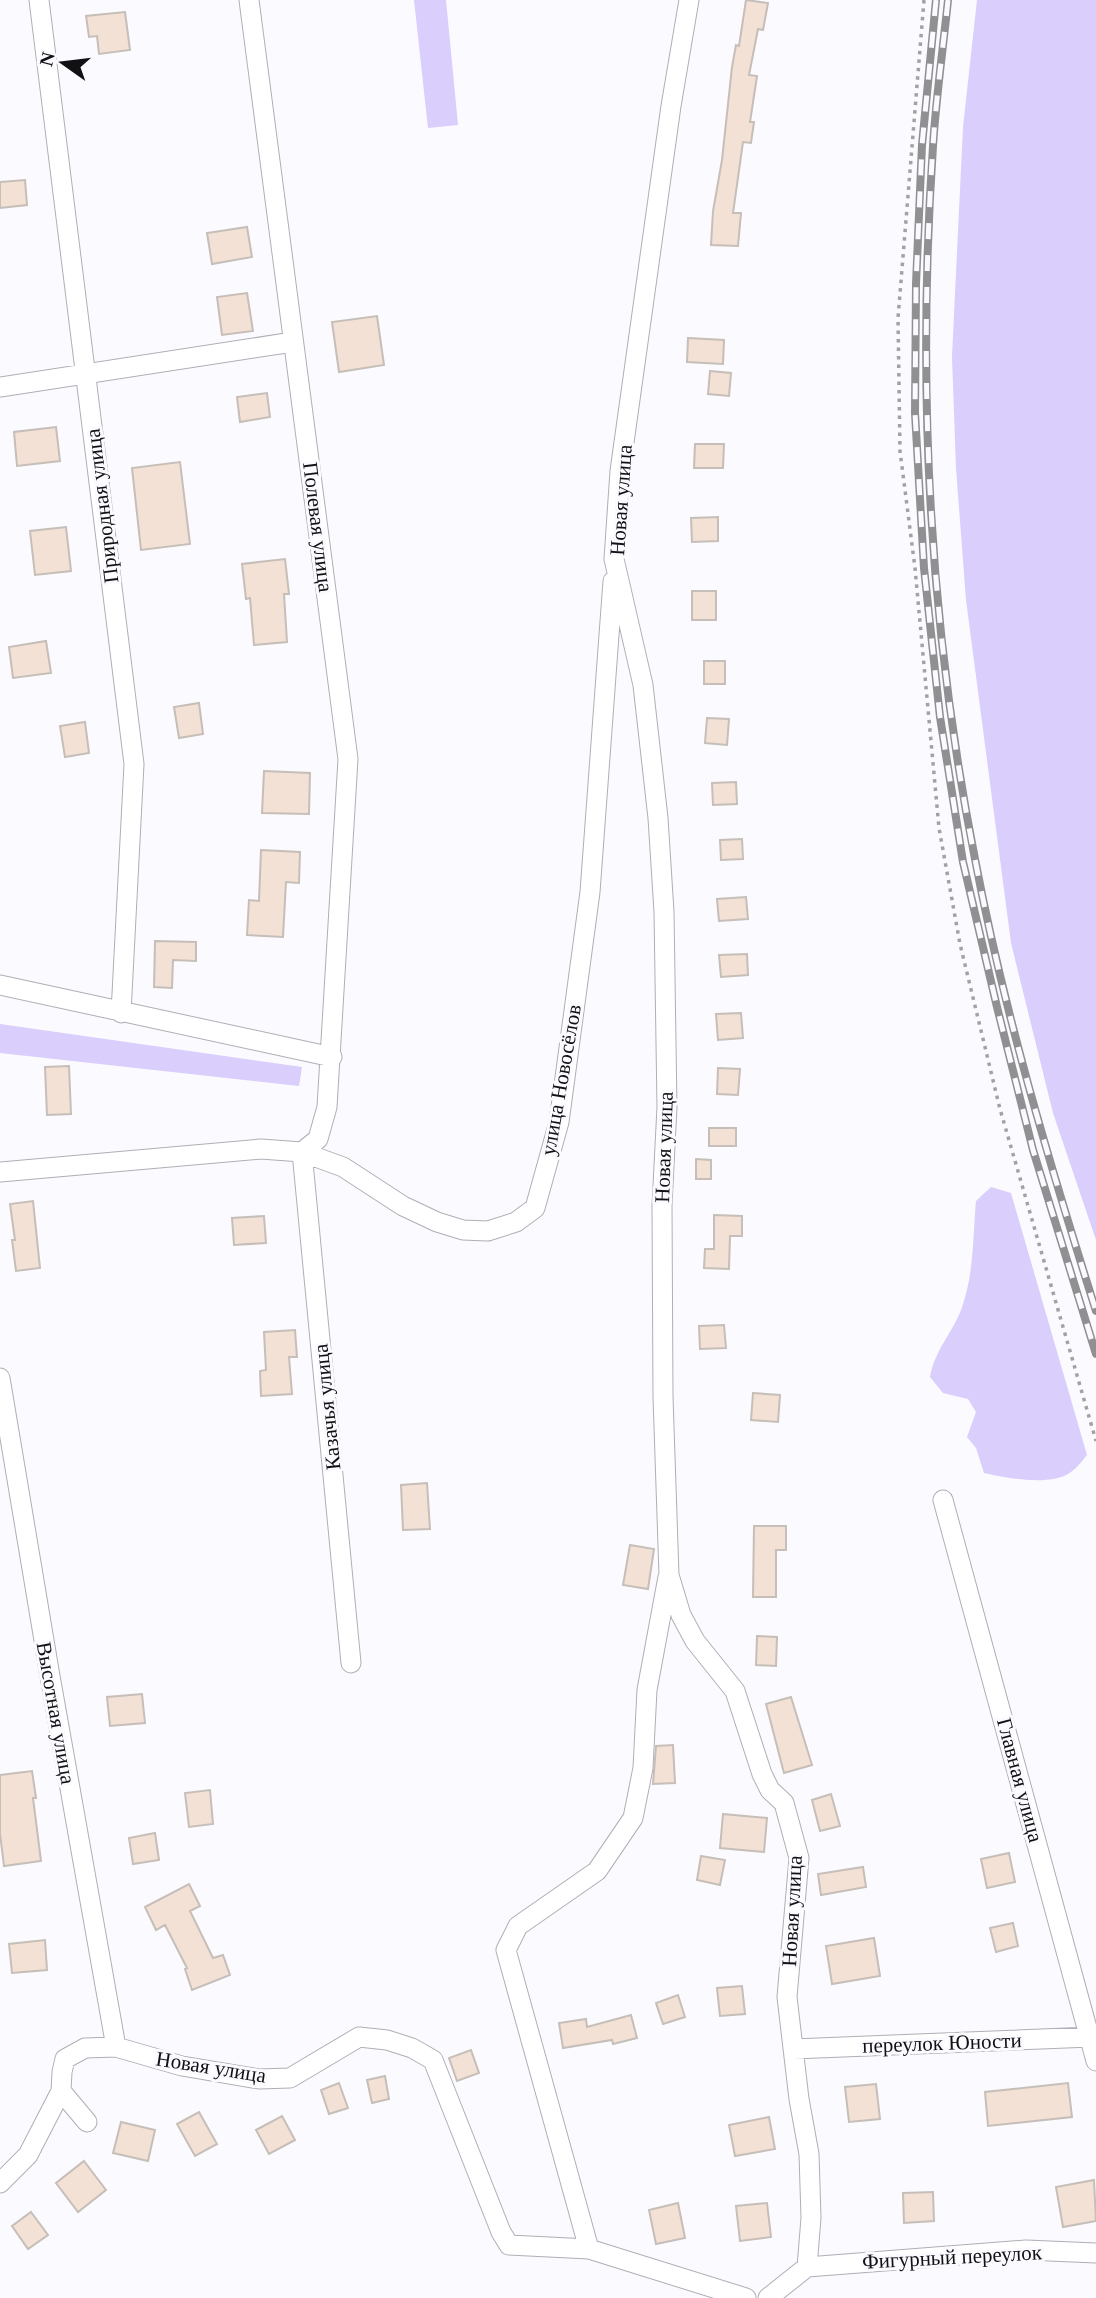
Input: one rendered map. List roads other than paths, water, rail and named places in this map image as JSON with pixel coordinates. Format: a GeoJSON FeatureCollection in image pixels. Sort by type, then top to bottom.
{"type":"FeatureCollection","features":[{"type":"Feature","properties":{"kind":"street","name":"Природная улица"},"geometry":{"type":"LineString","coordinates":[[38,0],[134,764],[121,1013]]}},
{"type":"Feature","properties":{"kind":"street","name":"Полевая улица"},"geometry":{"type":"LineString","coordinates":[[249,0],[348,759],[327,1107],[318,1139],[302,1152]]}},
{"type":"Feature","properties":{"kind":"street","name":"Новая улица"},"geometry":{"type":"LineString","coordinates":[[690,0],[671,106],[620,471],[614,559],[643,685],[658,818],[663,898],[667,1107],[662,1205],[663,1398],[668,1575],[681,1615],[695,1641],[736,1691],[762,1774],[770,1790],[784,1803],[799,1858],[787,1997],[809,2154],[811,2218],[807,2267]]}},
{"type":"Feature","properties":{"kind":"street"},"geometry":{"type":"LineString","coordinates":[[0,387],[293,342]]}},
{"type":"Feature","properties":{"kind":"street","name":"улица Новосёлов"},"geometry":{"type":"LineString","coordinates":[[0,1172],[261,1149],[302,1152],[344,1167],[404,1206],[437,1222],[463,1230],[488,1231],[516,1222],[535,1208],[559,1122],[590,892],[614,559]]}},
{"type":"Feature","properties":{"kind":"street"},"geometry":{"type":"LineString","coordinates":[[0,985],[332,1057]]}},
{"type":"Feature","properties":{"kind":"street","name":"Казачья улица"},"geometry":{"type":"LineString","coordinates":[[302,1152],[351,1663]]}},
{"type":"Feature","properties":{"kind":"street","name":"Высотная улица"},"geometry":{"type":"LineString","coordinates":[[0,1378],[116,2047]]}},
{"type":"Feature","properties":{"kind":"street","name":"Главная улица"},"geometry":{"type":"LineString","coordinates":[[943,1500],[1096,2061]]}},
{"type":"Feature","properties":{"kind":"street"},"geometry":{"type":"LineString","coordinates":[[589,2249],[506,1950],[518,1926],[597,1871],[633,1818],[643,1768],[647,1690],[668,1575]]}},
{"type":"Feature","properties":{"kind":"street","name":"переулок Юности"},"geometry":{"type":"LineString","coordinates":[[793,2049],[1091,2037]]}},
{"type":"Feature","properties":{"kind":"street","name":"Новая улица"},"geometry":{"type":"LineString","coordinates":[[0,2183],[28,2155],[61,2091],[61,2072],[65,2059],[85,2048],[116,2047],[182,2067],[259,2079],[290,2078],[359,2038],[387,2040],[412,2048],[433,2060],[501,2232],[509,2245],[589,2249],[746,2298]]}},
{"type":"Feature","properties":{"kind":"street"},"geometry":{"type":"LineString","coordinates":[[61,2091],[87,2122]]}},
{"type":"Feature","properties":{"kind":"street","name":"Фигурный переулок"},"geometry":{"type":"LineString","coordinates":[[807,2267],[1027,2250],[1096,2253]]}},
{"type":"Feature","properties":{"kind":"street"},"geometry":{"type":"LineString","coordinates":[[768,2298],[807,2267]]}},
{"type":"Feature","properties":{"kind":"railway"},"geometry":{"type":"LineString","coordinates":[[936,0],[922,145],[916,284],[915,413],[924,568],[940,717],[963,862],[997,1007],[1033,1150],[1096,1354]]}},
{"type":"Feature","properties":{"kind":"railway"},"geometry":{"type":"LineString","coordinates":[[948,0],[933,146],[926,325],[931,504],[947,683],[975,859],[1000,973],[1045,1143],[1096,1311]]}}]}
